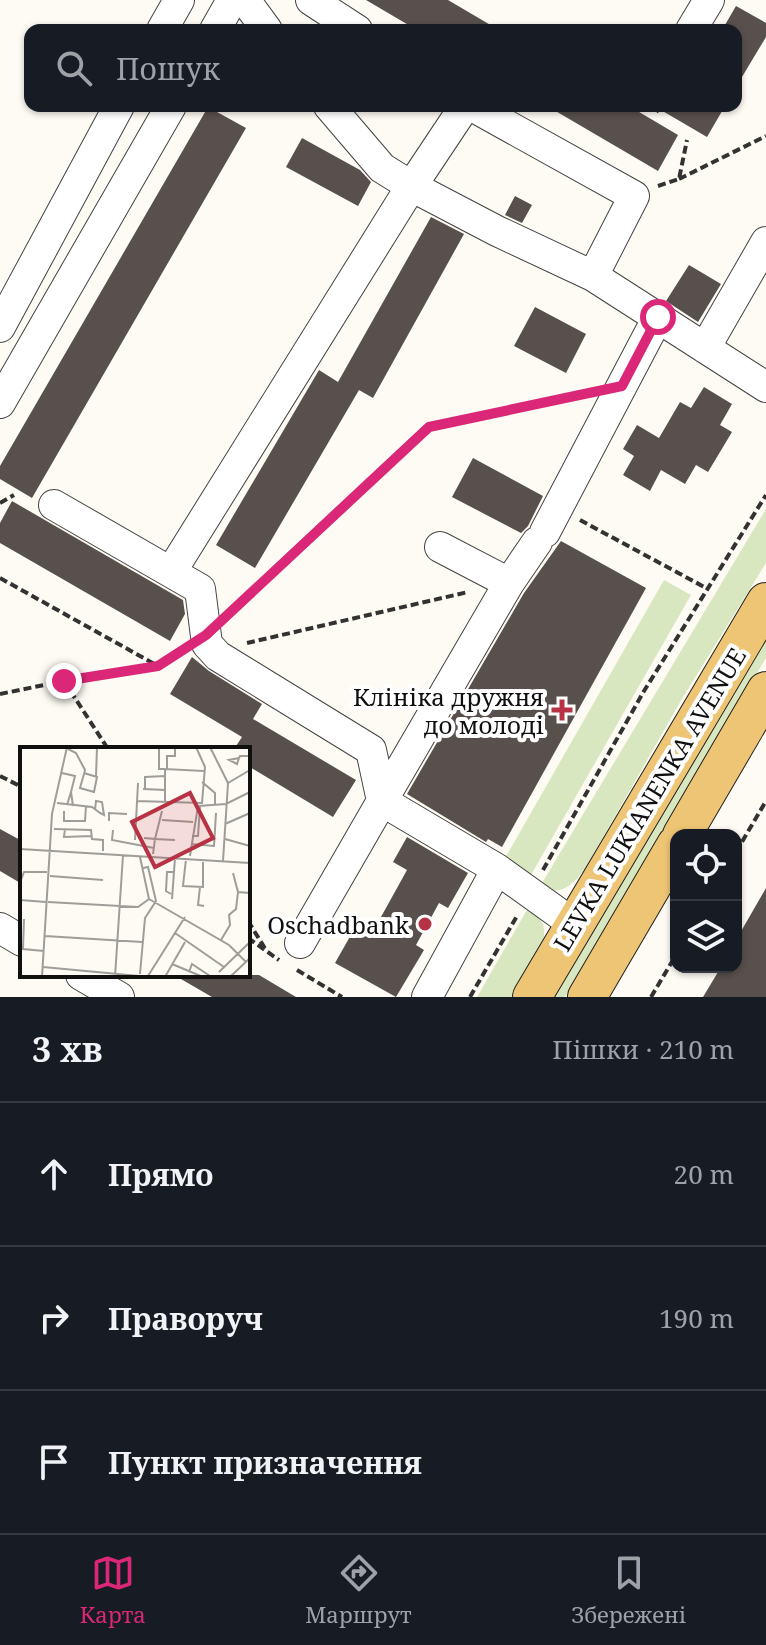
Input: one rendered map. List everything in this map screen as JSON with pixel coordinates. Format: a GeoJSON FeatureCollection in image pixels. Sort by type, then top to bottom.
{"type":"FeatureCollection","features":[{"type":"Feature","properties":{"kind":"main road","name":"LEVKA LUKIANENKA AVENUE"},"geometry":{"type":"LineString","coordinates":[[532,997],[766,602]]}},
{"type":"Feature","properties":{"kind":"main road","name":"LEVKA LUKIANENKA AVENUE"},"geometry":{"type":"LineString","coordinates":[[686,829],[766,691]]}},
{"type":"Feature","properties":{"kind":"main road","name":"LEVKA LUKIANENKA AVENUE"},"geometry":{"type":"LineString","coordinates":[[587,997],[670,855]]}},
{"type":"Feature","properties":{"kind":"lane"},"geometry":{"type":"LineString","coordinates":[[165,24],[179,0]]}},
{"type":"Feature","properties":{"kind":"lane"},"geometry":{"type":"LineString","coordinates":[[218,24],[232,0]]}},
{"type":"Feature","properties":{"kind":"lane"},"geometry":{"type":"LineString","coordinates":[[245,0],[263,24]]}},
{"type":"Feature","properties":{"kind":"lane"},"geometry":{"type":"LineString","coordinates":[[311,0],[348,24]]}},
{"type":"Feature","properties":{"kind":"lane"},"geometry":{"type":"LineString","coordinates":[[695,24],[709,0]]}},
{"type":"Feature","properties":{"kind":"lane"},"geometry":{"type":"LineString","coordinates":[[0,327],[116,112]]}},
{"type":"Feature","properties":{"kind":"lane"},"geometry":{"type":"LineString","coordinates":[[0,403],[168,112]]}},
{"type":"Feature","properties":{"kind":"lane"},"geometry":{"type":"LineString","coordinates":[[334,112],[382,168],[497,231],[593,276],[766,387]]}},
{"type":"Feature","properties":{"kind":"lane"},"geometry":{"type":"LineString","coordinates":[[171,572],[411,186],[461,112]]}},
{"type":"Feature","properties":{"kind":"lane"},"geometry":{"type":"LineString","coordinates":[[483,112],[634,196],[593,276]]}},
{"type":"Feature","properties":{"kind":"lane"},"geometry":{"type":"LineString","coordinates":[[705,348],[766,242]]}},
{"type":"Feature","properties":{"kind":"lane"},"geometry":{"type":"LineString","coordinates":[[300,943],[509,583],[546,527],[658,317]]}},
{"type":"Feature","properties":{"kind":"lane"},"geometry":{"type":"LineString","coordinates":[[54,505],[200,589],[210,643],[218,656],[371,750],[382,801],[497,869],[575,925]]}},
{"type":"Feature","properties":{"kind":"lane"},"geometry":{"type":"LineString","coordinates":[[440,547],[509,583]]}},
{"type":"Feature","properties":{"kind":"lane"},"geometry":{"type":"LineString","coordinates":[[427,997],[497,869]]}},
{"type":"Feature","properties":{"kind":"lane"},"geometry":{"type":"LineString","coordinates":[[0,928],[20,940]]}},
{"type":"Feature","properties":{"kind":"lane"},"geometry":{"type":"LineString","coordinates":[[84,977],[119,997]]}},
{"type":"Feature","properties":{"kind":"path"},"geometry":{"type":"LineString","coordinates":[[634,196],[679,179],[766,136]]}},
{"type":"Feature","properties":{"kind":"path"},"geometry":{"type":"LineString","coordinates":[[679,179],[687,140]]}},
{"type":"Feature","properties":{"kind":"path"},"geometry":{"type":"LineString","coordinates":[[210,643],[429,427],[622,386]]}},
{"type":"Feature","properties":{"kind":"path"},"geometry":{"type":"LineString","coordinates":[[0,503],[14,495]]}},
{"type":"Feature","properties":{"kind":"path"},"geometry":{"type":"LineString","coordinates":[[470,997],[644,691],[766,495]]}},
{"type":"Feature","properties":{"kind":"path"},"geometry":{"type":"LineString","coordinates":[[546,527],[708,589]]}},
{"type":"Feature","properties":{"kind":"path"},"geometry":{"type":"LineString","coordinates":[[0,578],[158,666]]}},
{"type":"Feature","properties":{"kind":"path"},"geometry":{"type":"LineString","coordinates":[[0,694],[158,666],[210,643],[509,583]]}},
{"type":"Feature","properties":{"kind":"path"},"geometry":{"type":"LineString","coordinates":[[64,681],[107,747]]}},
{"type":"Feature","properties":{"kind":"path"},"geometry":{"type":"LineString","coordinates":[[0,776],[20,786]]}},
{"type":"Feature","properties":{"kind":"path"},"geometry":{"type":"LineString","coordinates":[[742,842],[766,801]]}},
{"type":"Feature","properties":{"kind":"path"},"geometry":{"type":"LineString","coordinates":[[250,924],[268,954]]}},
{"type":"Feature","properties":{"kind":"path"},"geometry":{"type":"LineString","coordinates":[[651,997],[670,965]]}},
{"type":"Feature","properties":{"kind":"green space"},"geometry":{"type":"Polygon","coordinates":[[[766,509],[766,563],[683,697],[585,869],[565,888],[554,891],[539,888],[766,509]]]}},
{"type":"Feature","properties":{"kind":"green space"},"geometry":{"type":"Polygon","coordinates":[[[664,580],[691,595],[527,882],[500,867],[664,580]]]}},
{"type":"Feature","properties":{"kind":"green space"},"geometry":{"type":"Polygon","coordinates":[[[766,638],[766,658],[565,997],[553,997],[766,638]]]}},
{"type":"Feature","properties":{"kind":"green space"},"geometry":{"type":"Polygon","coordinates":[[[528,908],[539,917],[544,928],[544,939],[534,963],[512,997],[477,997],[528,908]]]}},
{"type":"Feature","properties":{"kind":"building"},"geometry":{"type":"Polygon","coordinates":[[[366,0],[448,0],[489,24],[407,24],[366,0]]]}},
{"type":"Feature","properties":{"kind":"building"},"geometry":{"type":"Polygon","coordinates":[[[736,6],[766,23],[766,37],[742,77],[742,24],[726,24],[736,6]]]}},
{"type":"Feature","properties":{"kind":"building"},"geometry":{"type":"Polygon","coordinates":[[[205,112],[217,112],[246,128],[32,498],[0,479],[0,466],[205,112]]]}},
{"type":"Feature","properties":{"kind":"building"},"geometry":{"type":"Polygon","coordinates":[[[557,112],[639,112],[678,135],[658,171],[557,112]]]}},
{"type":"Feature","properties":{"kind":"building"},"geometry":{"type":"Polygon","coordinates":[[[664,112],[722,112],[707,137],[664,112]]]}},
{"type":"Feature","properties":{"kind":"building"},"geometry":{"type":"Polygon","coordinates":[[[302,138],[360,170],[371,182],[358,206],[286,167],[302,138]]]}},
{"type":"Feature","properties":{"kind":"building"},"geometry":{"type":"Polygon","coordinates":[[[515,196],[532,205],[522,223],[505,215],[515,196]]]}},
{"type":"Feature","properties":{"kind":"building"},"geometry":{"type":"Polygon","coordinates":[[[431,217],[464,234],[373,398],[359,390],[255,568],[216,545],[319,370],[338,382],[431,217]]]}},
{"type":"Feature","properties":{"kind":"building"},"geometry":{"type":"Polygon","coordinates":[[[689,265],[721,284],[698,322],[666,301],[689,265]]]}},
{"type":"Feature","properties":{"kind":"building"},"geometry":{"type":"Polygon","coordinates":[[[535,307],[586,334],[566,373],[514,346],[535,307]]]}},
{"type":"Feature","properties":{"kind":"building"},"geometry":{"type":"Polygon","coordinates":[[[704,387],[732,404],[720,425],[732,432],[708,472],[696,465],[685,484],[661,470],[650,491],[623,475],[634,456],[623,449],[637,425],[659,438],[680,402],[691,408],[704,387]]]}},
{"type":"Feature","properties":{"kind":"building"},"geometry":{"type":"Polygon","coordinates":[[[473,458],[543,496],[528,526],[521,533],[452,497],[473,458]]]}},
{"type":"Feature","properties":{"kind":"building"},"geometry":{"type":"Polygon","coordinates":[[[12,501],[183,600],[185,614],[170,641],[0,543],[0,523],[12,501]]]}},
{"type":"Feature","properties":{"kind":"building"},"geometry":{"type":"Polygon","coordinates":[[[561,541],[646,588],[502,847],[488,839],[486,842],[407,794],[524,593],[561,541]]]}},
{"type":"Feature","properties":{"kind":"building"},"geometry":{"type":"Polygon","coordinates":[[[192,657],[262,704],[253,719],[356,780],[333,817],[250,767],[250,747],[235,747],[242,737],[170,694],[192,657]]]}},
{"type":"Feature","properties":{"kind":"building"},"geometry":{"type":"Polygon","coordinates":[[[0,829],[20,840],[20,883],[0,871],[0,829]]]}},
{"type":"Feature","properties":{"kind":"building"},"geometry":{"type":"Polygon","coordinates":[[[407,837],[468,873],[448,908],[439,903],[416,945],[424,950],[396,997],[335,963],[356,926],[371,935],[407,870],[393,862],[407,837]]]}},
{"type":"Feature","properties":{"kind":"building"},"geometry":{"type":"Polygon","coordinates":[[[766,888],[766,997],[703,997],[717,973],[742,973],[742,930],[766,888]]]}},
{"type":"Feature","properties":{"kind":"building"},"geometry":{"type":"Polygon","coordinates":[[[259,975],[296,997],[212,997],[177,977],[259,975]]]}},
{"type":"Feature","properties":{"kind":"place","name":"Клініка дружня до молоді"},"geometry":{"type":"Point","coordinates":[562,710]}},
{"type":"Feature","properties":{"kind":"place","name":"Oschadbank"},"geometry":{"type":"Point","coordinates":[425,924]}},
{"type":"Feature","properties":{"kind":"route"},"geometry":{"type":"LineString","coordinates":[[64,681],[158,666],[206,635],[429,427],[622,386],[658,317]]}}]}
